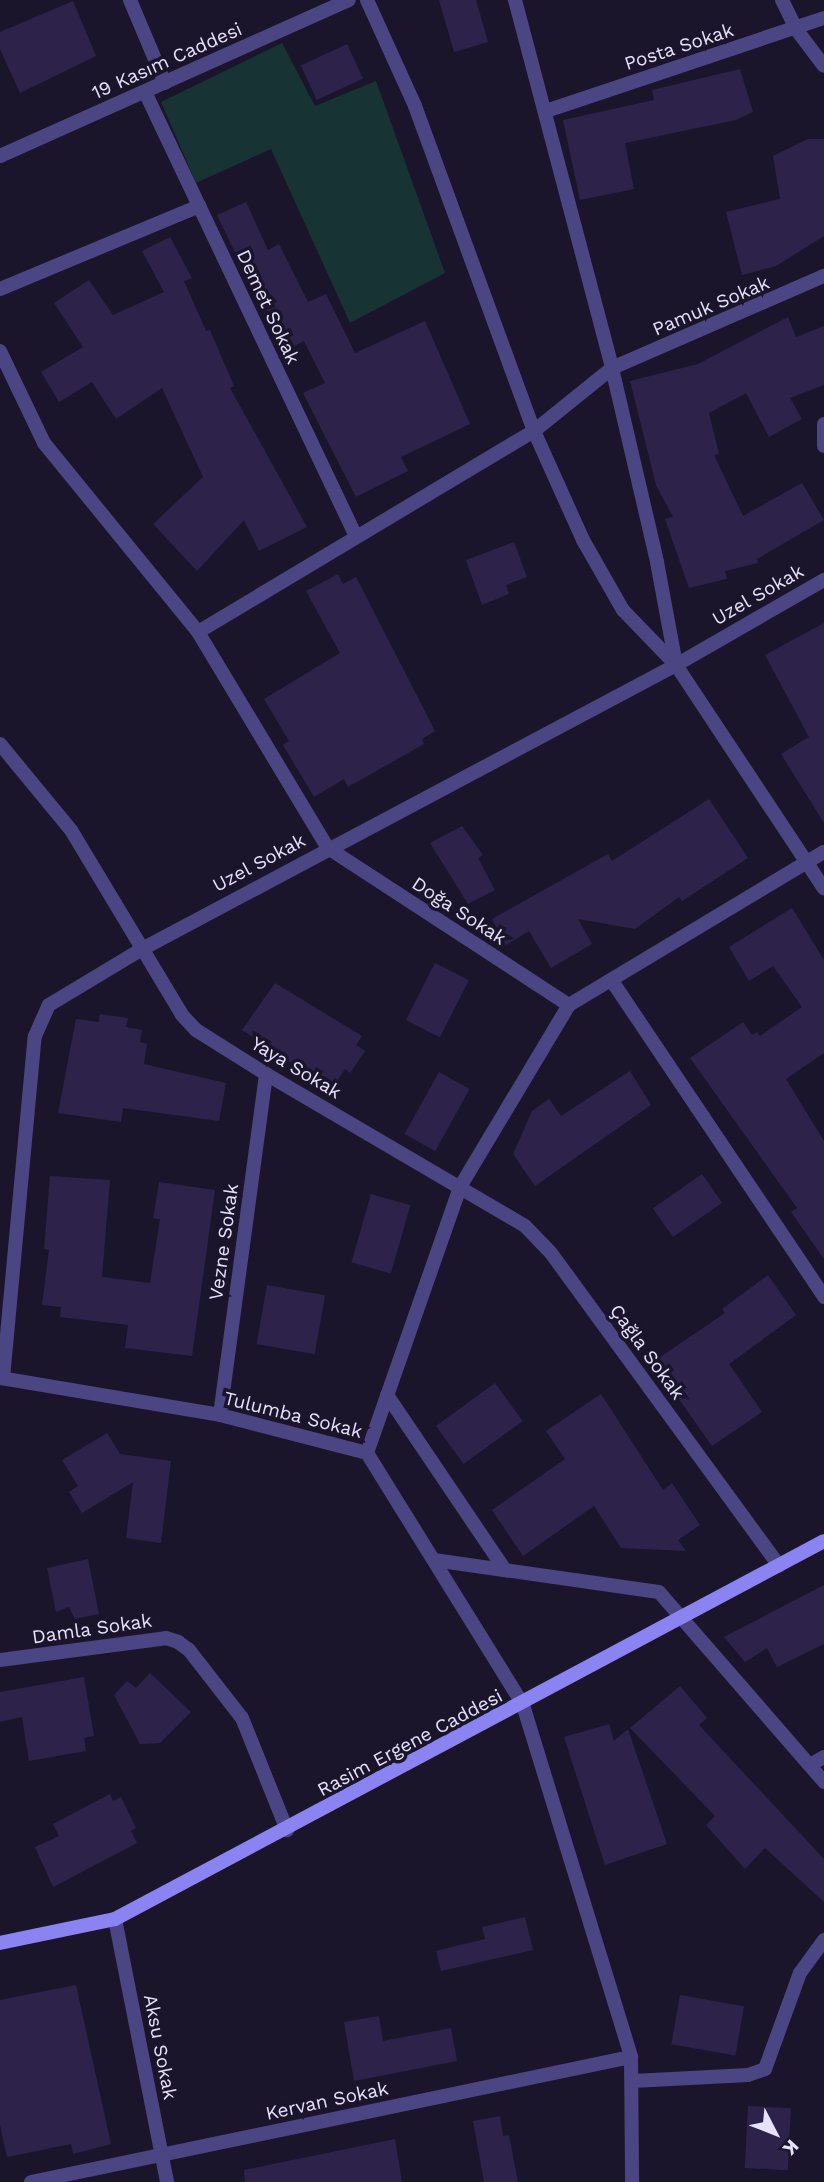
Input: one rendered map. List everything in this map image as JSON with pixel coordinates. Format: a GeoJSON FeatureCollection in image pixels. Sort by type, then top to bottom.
{"type":"FeatureCollection","features":[{"type":"Feature","properties":{"kind":"main road","name":"Rasim Ergene Caddesi"},"geometry":{"type":"LineString","coordinates":[[0,1943],[115,1919],[523,1705],[824,1541]]}},
{"type":"Feature","properties":{"kind":"street"},"geometry":{"type":"LineString","coordinates":[[130,0],[165,83]]}},
{"type":"Feature","properties":{"kind":"street","name":"19 Kasım Caddesi"},"geometry":{"type":"LineString","coordinates":[[0,156],[349,0]]}},
{"type":"Feature","properties":{"kind":"street"},"geometry":{"type":"LineString","coordinates":[[367,0],[457,213],[534,431],[602,576],[646,638],[676,665],[824,889]]}},
{"type":"Feature","properties":{"kind":"street"},"geometry":{"type":"LineString","coordinates":[[515,0],[612,368],[657,562],[676,665]]}},
{"type":"Feature","properties":{"kind":"street"},"geometry":{"type":"LineString","coordinates":[[782,0],[796,29],[824,66]]}},
{"type":"Feature","properties":{"kind":"street","name":"Posta Sokak"},"geometry":{"type":"LineString","coordinates":[[546,111],[824,18]]}},
{"type":"Feature","properties":{"kind":"street","name":"Demet Sokak"},"geometry":{"type":"LineString","coordinates":[[145,92],[356,537]]}},
{"type":"Feature","properties":{"kind":"street"},"geometry":{"type":"LineString","coordinates":[[0,289],[199,206]]}},
{"type":"Feature","properties":{"kind":"street","name":"Pamuk Sokak"},"geometry":{"type":"LineString","coordinates":[[198,632],[534,431],[612,368],[824,276]]}},
{"type":"Feature","properties":{"kind":"street"},"geometry":{"type":"LineString","coordinates":[[0,351],[55,459],[198,632],[328,848]]}},
{"type":"Feature","properties":{"kind":"street"},"geometry":{"type":"LineString","coordinates":[[824,424],[824,446]]}},
{"type":"Feature","properties":{"kind":"street","name":"Uzel Sokak"},"geometry":{"type":"LineString","coordinates":[[1,1378],[16,1256],[37,1024],[57,997],[328,848],[676,665],[824,580]]}},
{"type":"Feature","properties":{"kind":"street","name":"Yaya Sokak"},"geometry":{"type":"LineString","coordinates":[[0,744],[71,830],[144,948],[182,1016],[197,1030],[266,1074],[460,1188]]}},
{"type":"Feature","properties":{"kind":"street","name":"Doğa Sokak"},"geometry":{"type":"LineString","coordinates":[[328,848],[569,1005]]}},
{"type":"Feature","properties":{"kind":"street"},"geometry":{"type":"LineString","coordinates":[[367,1453],[460,1188],[569,1005],[824,852]]}},
{"type":"Feature","properties":{"kind":"street"},"geometry":{"type":"LineString","coordinates":[[612,981],[824,1297]]}},
{"type":"Feature","properties":{"kind":"street","name":"Vezne Sokak"},"geometry":{"type":"LineString","coordinates":[[220,1416],[266,1074]]}},
{"type":"Feature","properties":{"kind":"street","name":"Çağla Sokak"},"geometry":{"type":"LineString","coordinates":[[460,1188],[510,1215],[540,1239],[779,1566]]}},
{"type":"Feature","properties":{"kind":"street"},"geometry":{"type":"LineString","coordinates":[[0,1255],[16,1256]]}},
{"type":"Feature","properties":{"kind":"street","name":"Tulumba Sokak"},"geometry":{"type":"LineString","coordinates":[[1,1378],[220,1416],[367,1453],[523,1705],[631,2057],[634,2081],[632,2182]]}},
{"type":"Feature","properties":{"kind":"street"},"geometry":{"type":"LineString","coordinates":[[387,1395],[505,1570]]}},
{"type":"Feature","properties":{"kind":"street"},"geometry":{"type":"LineString","coordinates":[[434,1560],[659,1592],[824,1782]]}},
{"type":"Feature","properties":{"kind":"street","name":"Damla Sokak"},"geometry":{"type":"LineString","coordinates":[[0,1660],[166,1638],[178,1642],[189,1650],[242,1718],[287,1830]]}},
{"type":"Feature","properties":{"kind":"street"},"geometry":{"type":"LineString","coordinates":[[810,1765],[824,1757]]}},
{"type":"Feature","properties":{"kind":"street","name":"Aksu Sokak"},"geometry":{"type":"LineString","coordinates":[[115,1919],[167,2182]]}},
{"type":"Feature","properties":{"kind":"street"},"geometry":{"type":"LineString","coordinates":[[634,2081],[748,2075],[765,2068],[800,1973],[824,1940]]}},
{"type":"Feature","properties":{"kind":"street","name":"Kervan Sokak"},"geometry":{"type":"LineString","coordinates":[[31,2182],[631,2057]]}},
{"type":"Feature","properties":{"kind":"green space"},"geometry":{"type":"Polygon","coordinates":[[[282,43],[315,106],[376,81],[445,273],[350,323],[271,149],[196,183],[161,102],[282,43]]]}},
{"type":"Feature","properties":{"kind":"building"},"geometry":{"type":"Polygon","coordinates":[[[439,0],[476,0],[488,42],[454,52],[439,0]]]}},
{"type":"Feature","properties":{"kind":"building"},"geometry":{"type":"Polygon","coordinates":[[[73,1],[96,56],[20,93],[0,49],[0,32],[73,1]]]}},
{"type":"Feature","properties":{"kind":"building"},"geometry":{"type":"Polygon","coordinates":[[[347,44],[363,78],[317,100],[301,66],[347,44]]]}},
{"type":"Feature","properties":{"kind":"building"},"geometry":{"type":"Polygon","coordinates":[[[740,69],[753,112],[736,120],[625,143],[634,189],[580,200],[563,120],[654,100],[652,90],[740,69]]]}},
{"type":"Feature","properties":{"kind":"building"},"geometry":{"type":"Polygon","coordinates":[[[808,139],[824,139],[824,236],[776,266],[742,275],[726,212],[780,199],[773,156],[808,139]]]}},
{"type":"Feature","properties":{"kind":"building"},"geometry":{"type":"Polygon","coordinates":[[[246,202],[268,250],[279,244],[308,302],[326,294],[355,353],[425,321],[470,424],[401,457],[408,471],[356,497],[303,393],[325,383],[304,341],[283,352],[217,215],[246,202]]]}},
{"type":"Feature","properties":{"kind":"building"},"geometry":{"type":"Polygon","coordinates":[[[170,237],[192,278],[184,281],[206,331],[210,330],[234,386],[230,388],[307,527],[259,551],[244,520],[197,571],[153,524],[203,477],[162,388],[116,419],[92,382],[59,402],[41,372],[83,347],[54,303],[89,280],[113,315],[164,292],[142,251],[170,237]]]}},
{"type":"Feature","properties":{"kind":"building"},"geometry":{"type":"Polygon","coordinates":[[[788,317],[796,337],[824,326],[824,385],[790,398],[802,419],[769,437],[746,393],[709,413],[719,454],[714,455],[743,516],[802,483],[824,520],[757,559],[758,563],[725,571],[727,579],[689,588],[665,519],[673,517],[656,485],[630,381],[698,364],[788,317]]]}},
{"type":"Feature","properties":{"kind":"building"},"geometry":{"type":"Polygon","coordinates":[[[514,542],[527,577],[506,585],[509,594],[482,605],[466,560],[514,542]]]}},
{"type":"Feature","properties":{"kind":"building"},"geometry":{"type":"Polygon","coordinates":[[[338,574],[343,584],[356,577],[435,731],[422,739],[424,744],[348,787],[344,779],[314,797],[283,745],[289,741],[264,699],[340,653],[306,591],[338,574]]]}},
{"type":"Feature","properties":{"kind":"building"},"geometry":{"type":"Polygon","coordinates":[[[824,623],[824,823],[781,754],[809,737],[765,655],[824,623]]]}},
{"type":"Feature","properties":{"kind":"building"},"geometry":{"type":"Polygon","coordinates":[[[709,799],[748,858],[682,901],[679,897],[635,929],[578,919],[592,944],[551,968],[529,931],[506,945],[492,919],[608,854],[612,861],[709,799]]]}},
{"type":"Feature","properties":{"kind":"building"},"geometry":{"type":"Polygon","coordinates":[[[462,826],[483,855],[478,858],[495,890],[468,904],[430,843],[462,826]]]}},
{"type":"Feature","properties":{"kind":"building"},"geometry":{"type":"Polygon","coordinates":[[[792,908],[824,960],[824,1053],[786,1079],[824,1141],[824,1259],[791,1212],[797,1208],[690,1058],[743,1022],[752,1035],[757,1032],[760,1036],[802,1007],[773,966],[749,981],[729,947],[792,908]]]}},
{"type":"Feature","properties":{"kind":"building"},"geometry":{"type":"Polygon","coordinates":[[[435,963],[469,980],[440,1037],[406,1020],[435,963]]]}},
{"type":"Feature","properties":{"kind":"building"},"geometry":{"type":"Polygon","coordinates":[[[275,983],[362,1036],[356,1045],[365,1051],[350,1073],[345,1069],[335,1084],[324,1076],[320,1082],[242,1030],[275,983]]]}},
{"type":"Feature","properties":{"kind":"building"},"geometry":{"type":"Polygon","coordinates":[[[100,1014],[128,1018],[126,1027],[142,1030],[140,1042],[147,1044],[144,1064],[226,1083],[219,1121],[123,1108],[121,1122],[58,1113],[76,1019],[99,1022],[100,1014]]]}},
{"type":"Feature","properties":{"kind":"building"},"geometry":{"type":"Polygon","coordinates":[[[630,1071],[651,1105],[535,1186],[513,1154],[532,1111],[549,1099],[561,1116],[630,1071]]]}},
{"type":"Feature","properties":{"kind":"building"},"geometry":{"type":"Polygon","coordinates":[[[439,1072],[470,1089],[435,1151],[405,1134],[439,1072]]]}},
{"type":"Feature","properties":{"kind":"building"},"geometry":{"type":"Polygon","coordinates":[[[702,1174],[722,1203],[673,1237],[653,1208],[702,1174]]]}},
{"type":"Feature","properties":{"kind":"building"},"geometry":{"type":"Polygon","coordinates":[[[50,1176],[110,1180],[102,1277],[150,1283],[160,1219],[153,1218],[159,1182],[215,1190],[192,1356],[125,1348],[128,1325],[60,1317],[61,1307],[42,1305],[49,1250],[44,1249],[50,1176]]]}},
{"type":"Feature","properties":{"kind":"building"},"geometry":{"type":"Polygon","coordinates":[[[371,1194],[410,1205],[391,1274],[351,1262],[371,1194]]]}},
{"type":"Feature","properties":{"kind":"building"},"geometry":{"type":"Polygon","coordinates":[[[768,1275],[796,1315],[729,1364],[762,1412],[712,1446],[653,1362],[725,1313],[722,1309],[768,1275]]]}},
{"type":"Feature","properties":{"kind":"building"},"geometry":{"type":"Polygon","coordinates":[[[267,1285],[325,1295],[315,1354],[257,1344],[267,1285]]]}},
{"type":"Feature","properties":{"kind":"building"},"geometry":{"type":"Polygon","coordinates":[[[495,1383],[523,1421],[464,1464],[436,1426],[495,1383]]]}},
{"type":"Feature","properties":{"kind":"building"},"geometry":{"type":"Polygon","coordinates":[[[601,1394],[663,1490],[672,1483],[700,1525],[678,1540],[686,1551],[621,1548],[594,1506],[523,1556],[492,1510],[565,1459],[546,1431],[601,1394]]]}},
{"type":"Feature","properties":{"kind":"building"},"geometry":{"type":"Polygon","coordinates":[[[107,1433],[120,1454],[171,1461],[161,1543],[126,1538],[133,1482],[82,1513],[69,1492],[78,1486],[62,1460],[107,1433]]]}},
{"type":"Feature","properties":{"kind":"building"},"geometry":{"type":"Polygon","coordinates":[[[88,1559],[99,1614],[75,1619],[69,1607],[56,1612],[47,1568],[88,1559]]]}},
{"type":"Feature","properties":{"kind":"building"},"geometry":{"type":"Polygon","coordinates":[[[824,1585],[824,1644],[777,1667],[767,1648],[745,1662],[724,1637],[824,1585]]]}},
{"type":"Feature","properties":{"kind":"building"},"geometry":{"type":"Polygon","coordinates":[[[150,1673],[191,1712],[160,1743],[140,1744],[114,1695],[127,1681],[136,1688],[150,1673]]]}},
{"type":"Feature","properties":{"kind":"building"},"geometry":{"type":"Polygon","coordinates":[[[84,1677],[94,1736],[84,1738],[86,1751],[29,1761],[22,1717],[0,1722],[0,1692],[84,1677]]]}},
{"type":"Feature","properties":{"kind":"building"},"geometry":{"type":"Polygon","coordinates":[[[680,1686],[707,1718],[699,1725],[824,1859],[824,1902],[765,1848],[745,1869],[706,1825],[715,1816],[630,1728],[680,1686]]]}},
{"type":"Feature","properties":{"kind":"building"},"geometry":{"type":"Polygon","coordinates":[[[609,1724],[614,1741],[628,1729],[667,1844],[605,1865],[564,1737],[609,1724]]]}},
{"type":"Feature","properties":{"kind":"building"},"geometry":{"type":"Polygon","coordinates":[[[110,1794],[113,1801],[121,1797],[136,1828],[131,1831],[137,1843],[53,1887],[35,1847],[59,1836],[53,1824],[110,1794]]]}},
{"type":"Feature","properties":{"kind":"building"},"geometry":{"type":"Polygon","coordinates":[[[525,1917],[533,1950],[441,1971],[436,1951],[485,1939],[482,1927],[525,1917]]]}},
{"type":"Feature","properties":{"kind":"building"},"geometry":{"type":"Polygon","coordinates":[[[76,1985],[111,2144],[73,2154],[71,2144],[7,2157],[0,2125],[0,2000],[76,1985]]]}},
{"type":"Feature","properties":{"kind":"building"},"geometry":{"type":"Polygon","coordinates":[[[680,1995],[744,2006],[735,2056],[671,2044],[680,1995]]]}},
{"type":"Feature","properties":{"kind":"building"},"geometry":{"type":"Polygon","coordinates":[[[379,2016],[383,2041],[451,2028],[457,2061],[354,2081],[344,2022],[379,2016]]]}},
{"type":"Feature","properties":{"kind":"building"},"geometry":{"type":"Polygon","coordinates":[[[748,2106],[791,2108],[788,2170],[745,2168],[748,2106]]]}},
{"type":"Feature","properties":{"kind":"building"},"geometry":{"type":"Polygon","coordinates":[[[500,2116],[503,2136],[509,2135],[518,2182],[484,2182],[473,2121],[500,2116]]]}},
{"type":"Feature","properties":{"kind":"building"},"geometry":{"type":"Polygon","coordinates":[[[395,2139],[402,2182],[245,2182],[244,2170],[395,2139]]]}}]}
